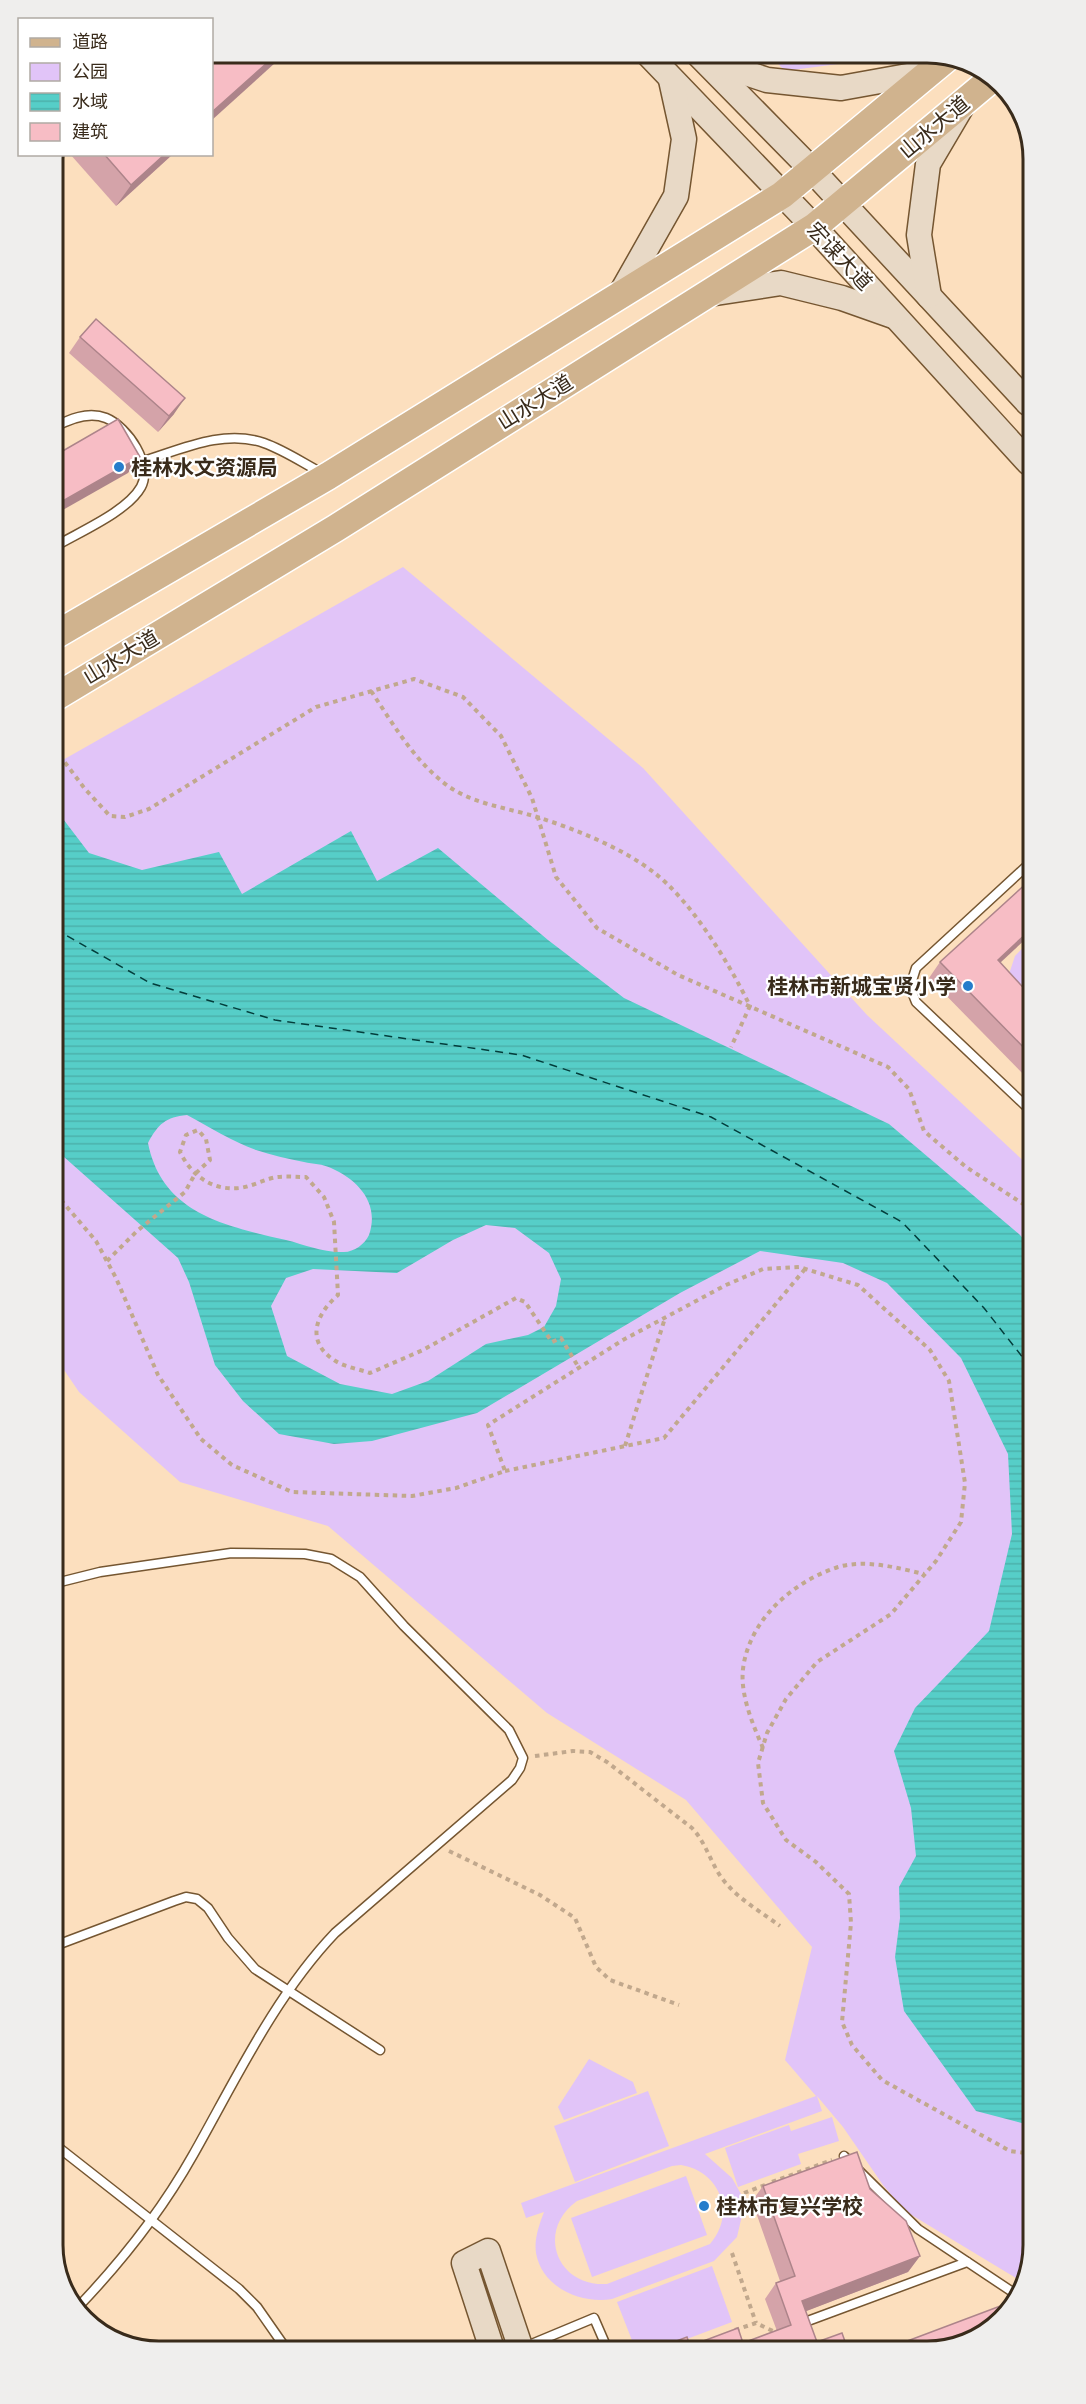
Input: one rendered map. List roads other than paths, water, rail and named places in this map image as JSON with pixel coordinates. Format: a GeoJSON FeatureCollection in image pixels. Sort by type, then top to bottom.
{"type":"FeatureCollection","features":[{"type":"Feature","properties":{"kind":"main road","name":"宏谋大道"},"geometry":{"type":"LineString","coordinates":[[656,63],[814,227],[1023,456]]}},
{"type":"Feature","properties":{"kind":"main road","name":"宏谋大道"},"geometry":{"type":"LineString","coordinates":[[708,63],[812,170],[1023,397]]}},
{"type":"Feature","properties":{"kind":"main road"},"geometry":{"type":"LineString","coordinates":[[720,63],[767,80],[841,88],[939,65]]}},
{"type":"Feature","properties":{"kind":"main road"},"geometry":{"type":"LineString","coordinates":[[63,631],[328,476],[782,195],[939,65]]}},
{"type":"Feature","properties":{"kind":"main road"},"geometry":{"type":"LineString","coordinates":[[620,295],[676,196],[684,139],[671,80]]}},
{"type":"Feature","properties":{"kind":"main road","name":"山水大道"},"geometry":{"type":"LineString","coordinates":[[63,693],[336,528],[814,227],[986,84]]}},
{"type":"Feature","properties":{"kind":"main road"},"geometry":{"type":"LineString","coordinates":[[929,296],[919,235],[928,164],[963,103]]}},
{"type":"Feature","properties":{"kind":"main road"},"geometry":{"type":"LineString","coordinates":[[707,294],[781,283],[842,298],[896,317]]}},
{"type":"Feature","properties":{"kind":"main road"},"geometry":{"type":"LineString","coordinates":[[489,2341],[464,2263],[488,2251],[519,2341]]}},
{"type":"Feature","properties":{"kind":"lane"},"geometry":{"type":"LineString","coordinates":[[63,423],[79,416],[107,418],[126,434],[144,461],[145,478],[134,498],[63,541]]}},
{"type":"Feature","properties":{"kind":"lane"},"geometry":{"type":"LineString","coordinates":[[144,461],[215,440],[239,438],[265,443],[328,476]]}},
{"type":"Feature","properties":{"kind":"lane"},"geometry":{"type":"LineString","coordinates":[[1023,869],[916,968],[910,987],[913,999],[1023,1103]]}},
{"type":"Feature","properties":{"kind":"lane"},"geometry":{"type":"LineString","coordinates":[[63,1581],[100,1572],[231,1553],[305,1554],[331,1559],[360,1578],[404,1626],[491,1710],[515,1737],[523,1758],[512,1780],[335,1933],[311,1958],[289,1990],[178,2180],[107,2277],[82,2302]]}},
{"type":"Feature","properties":{"kind":"lane"},"geometry":{"type":"LineString","coordinates":[[63,1943],[174,1900],[186,1897],[197,1899],[208,1908],[228,1938],[255,1969],[381,2050]]}},
{"type":"Feature","properties":{"kind":"lane"},"geometry":{"type":"LineString","coordinates":[[63,2151],[239,2289],[257,2307],[281,2341]]}},
{"type":"Feature","properties":{"kind":"lane"},"geometry":{"type":"LineString","coordinates":[[844,2156],[918,2229],[1010,2293]]}},
{"type":"Feature","properties":{"kind":"lane"},"geometry":{"type":"LineString","coordinates":[[806,2322],[967,2262]]}},
{"type":"Feature","properties":{"kind":"lane"},"geometry":{"type":"LineString","coordinates":[[538,2341],[594,2318],[604,2341]]}},
{"type":"Feature","properties":{"kind":"water"},"geometry":{"type":"Polygon","coordinates":[[[63,819],[89,853],[142,870],[219,852],[242,894],[351,831],[377,881],[438,848],[548,940],[624,998],[889,1124],[1019,1234],[1023,1238],[1023,2123],[976,2111],[904,2011],[895,1957],[900,1918],[899,1887],[916,1856],[911,1808],[894,1751],[915,1708],[989,1631],[1012,1534],[1008,1454],[961,1358],[887,1283],[843,1263],[760,1251],[680,1293],[477,1413],[372,1441],[334,1444],[279,1434],[243,1401],[215,1365],[189,1282],[178,1258],[63,1156],[63,819]],[[187,1115],[163,1123],[148,1143],[155,1167],[167,1186],[182,1201],[200,1213],[241,1229],[322,1250],[348,1252],[365,1241],[372,1223],[372,1213],[364,1194],[350,1179],[331,1168],[256,1150],[187,1115]],[[486,1225],[453,1240],[397,1273],[313,1269],[286,1278],[271,1306],[287,1356],[340,1384],[392,1394],[428,1381],[486,1344],[528,1335],[544,1327],[556,1306],[561,1279],[549,1253],[515,1228],[486,1225]]]}},
{"type":"Feature","properties":{"kind":"place","name":"桂林水文资源局"},"geometry":{"type":"Point","coordinates":[119,467]}},
{"type":"Feature","properties":{"kind":"place","name":"桂林市新城宝贤小学"},"geometry":{"type":"Point","coordinates":[968,986]}},
{"type":"Feature","properties":{"kind":"place","name":"桂林市复兴学校"},"geometry":{"type":"Point","coordinates":[704,2206]}}]}
